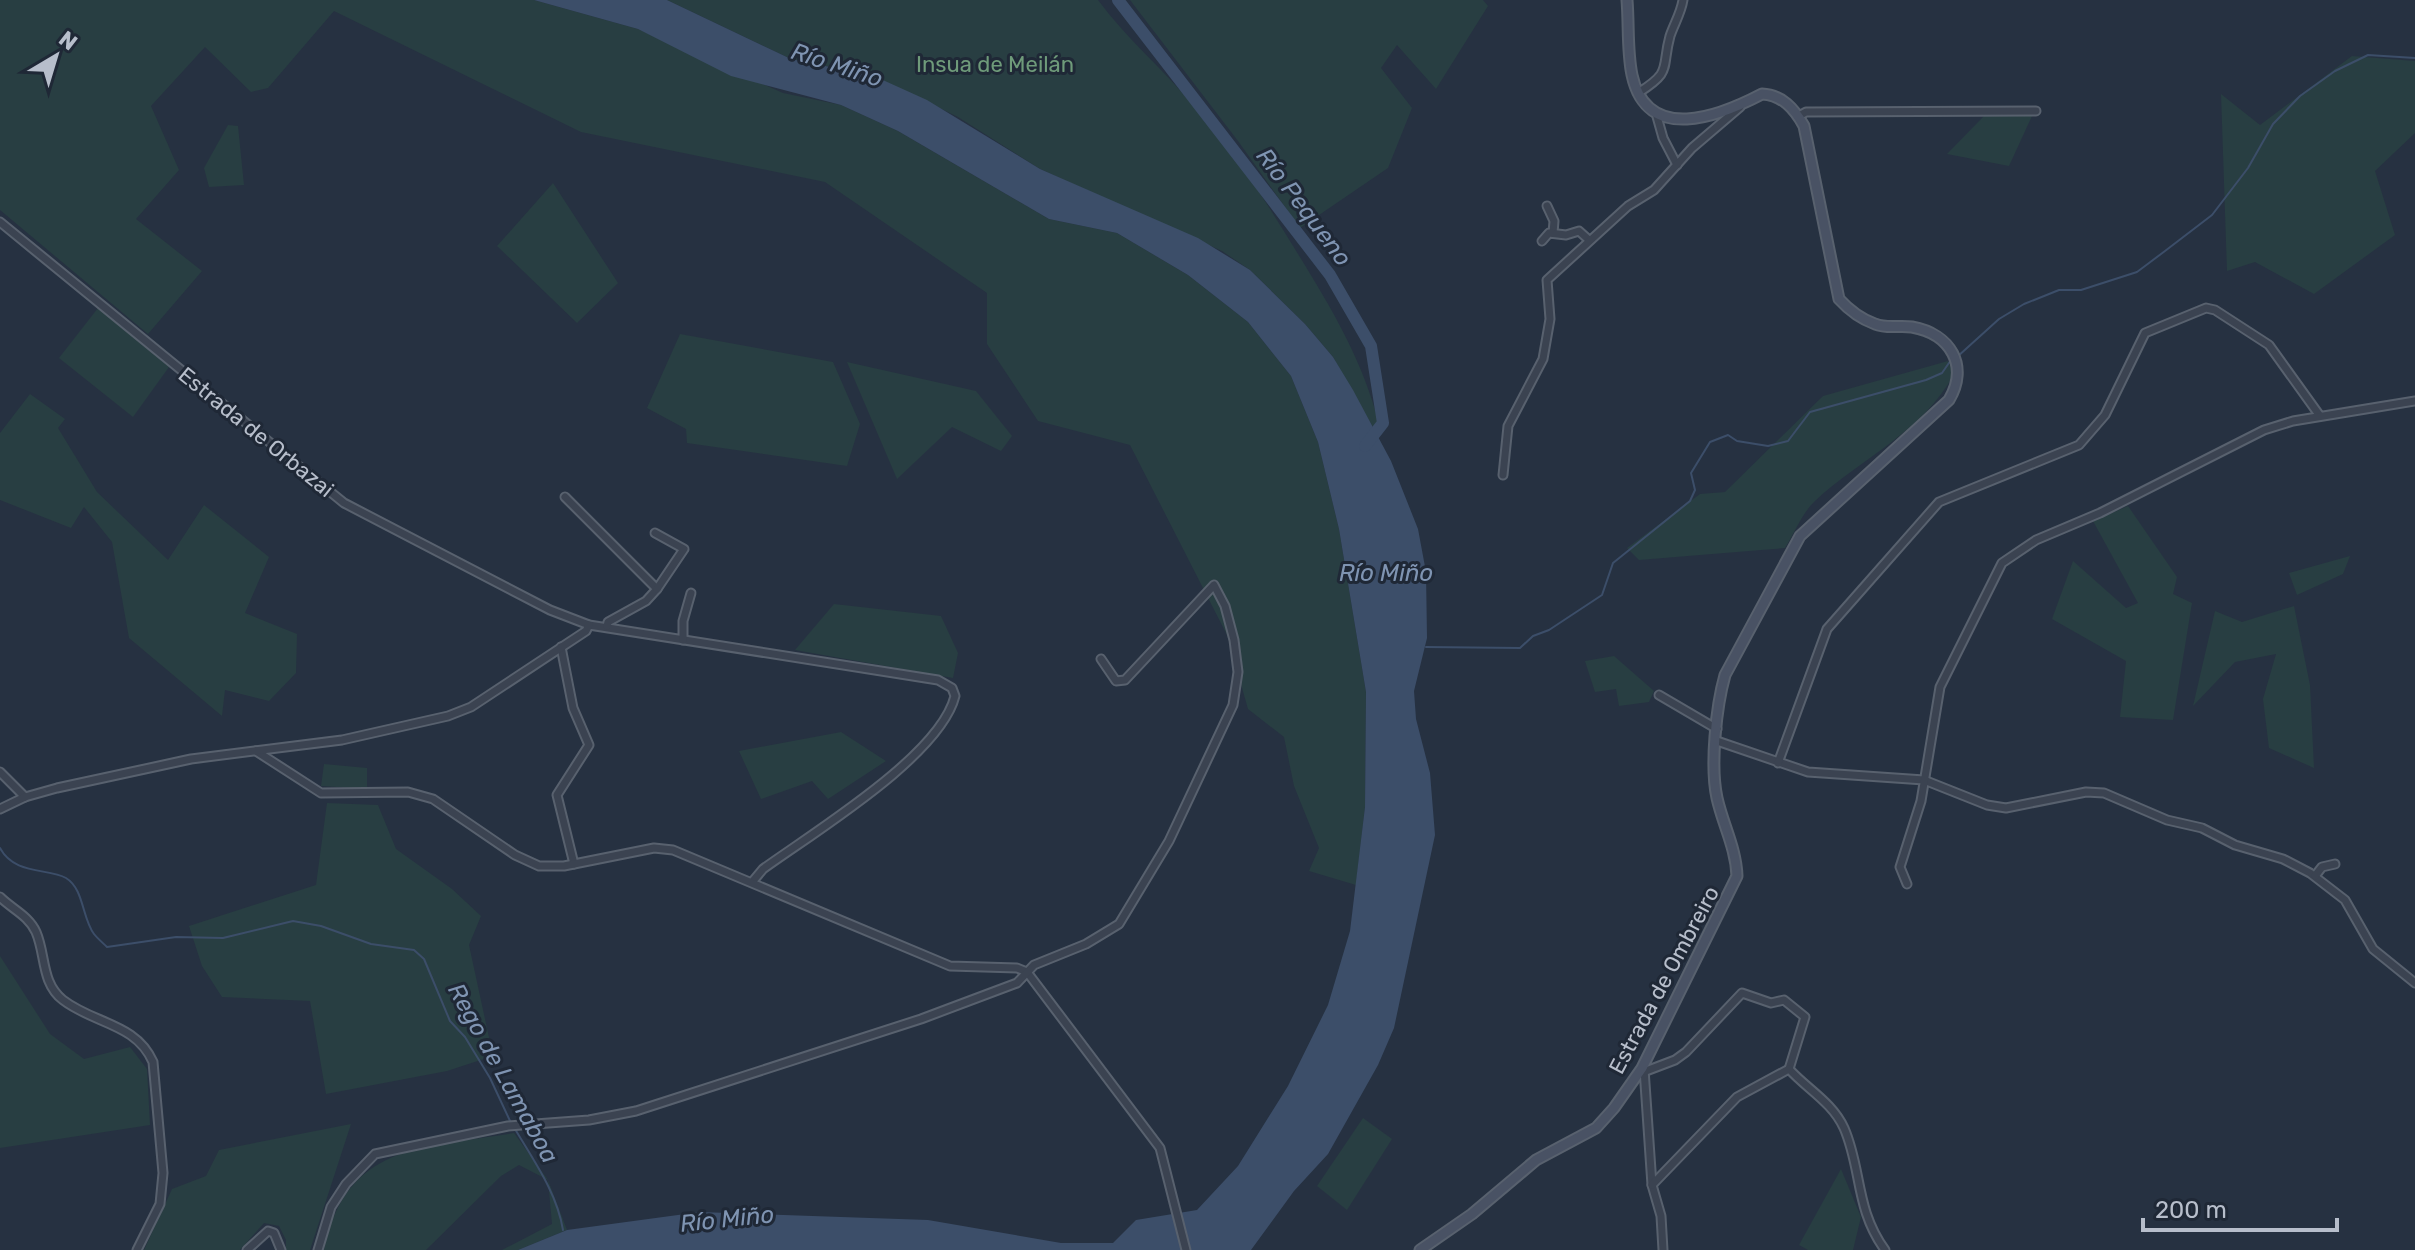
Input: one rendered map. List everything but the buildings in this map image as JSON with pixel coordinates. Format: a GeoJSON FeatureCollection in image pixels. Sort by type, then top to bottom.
{"type":"FeatureCollection","features":[{"type":"Feature","properties":{"kind":"street"},"geometry":{"type":"LineString","coordinates":[[1627,0],[1631,74],[1638,93],[1656,113],[1663,138],[1677,165]]}},
{"type":"Feature","properties":{"kind":"street"},"geometry":{"type":"LineString","coordinates":[[1638,93],[1659,78],[1668,66],[1670,37],[1683,0]]}},
{"type":"Feature","properties":{"kind":"street"},"geometry":{"type":"LineString","coordinates":[[1656,113],[1685,121],[1744,103],[1762,94],[1774,94],[1799,116],[1806,112],[2036,111]]}},
{"type":"Feature","properties":{"kind":"street"},"geometry":{"type":"LineString","coordinates":[[1503,475],[1508,426],[1543,359],[1550,319],[1547,280],[1628,206],[1654,190],[1744,103]]}},
{"type":"Feature","properties":{"kind":"street","name":"Estrada de Ombreiro"},"geometry":{"type":"LineString","coordinates":[[1420,1250],[1472,1214],[1536,1160],[1596,1128],[1644,1069],[1737,876],[1733,847],[1717,797],[1719,695],[1725,675],[1800,536],[1949,400],[1960,373],[1957,360],[1937,339],[1911,327],[1877,325],[1858,316],[1839,299],[1804,126],[1799,116]]}},
{"type":"Feature","properties":{"kind":"street"},"geometry":{"type":"LineString","coordinates":[[1547,206],[1554,221],[1553,233]]}},
{"type":"Feature","properties":{"kind":"street","name":"Estrada de Orbazai"},"geometry":{"type":"LineString","coordinates":[[0,222],[344,503],[550,610],[585,623],[938,680],[952,688],[955,696],[946,719],[921,749],[887,779],[763,869],[753,881]]}},
{"type":"Feature","properties":{"kind":"street"},"geometry":{"type":"LineString","coordinates":[[1542,241],[1553,233],[1566,235],[1579,231],[1589,240]]}},
{"type":"Feature","properties":{"kind":"street"},"geometry":{"type":"LineString","coordinates":[[1778,763],[1827,629],[1939,502],[2079,445],[2105,415],[2145,333],[2206,308],[2215,310],[2269,345],[2320,416]]}},
{"type":"Feature","properties":{"kind":"street"},"geometry":{"type":"LineString","coordinates":[[1907,884],[1900,867],[1915,827],[1940,687],[2002,563],[2036,540],[2100,513],[2264,430],[2320,416],[2415,401]]}},
{"type":"Feature","properties":{"kind":"street"},"geometry":{"type":"LineString","coordinates":[[565,497],[657,589]]}},
{"type":"Feature","properties":{"kind":"street"},"geometry":{"type":"LineString","coordinates":[[607,626],[608,622],[646,601],[684,549],[655,533]]}},
{"type":"Feature","properties":{"kind":"street"},"geometry":{"type":"LineString","coordinates":[[318,1250],[331,1207],[346,1184],[375,1154],[508,1126],[589,1120],[636,1111],[921,1019],[1017,983],[1027,972],[1119,924],[1169,841],[1233,705],[1238,672],[1225,606],[1214,585],[1125,680],[1116,681],[1101,659]]}},
{"type":"Feature","properties":{"kind":"street"},"geometry":{"type":"LineString","coordinates":[[683,640],[683,621],[691,593]]}},
{"type":"Feature","properties":{"kind":"street"},"geometry":{"type":"LineString","coordinates":[[0,809],[25,797],[191,759],[342,740],[448,716],[471,707],[561,647],[585,623]]}},
{"type":"Feature","properties":{"kind":"street"},"geometry":{"type":"LineString","coordinates":[[561,647],[573,708],[589,745],[557,795],[574,864]]}},
{"type":"Feature","properties":{"kind":"street"},"geometry":{"type":"LineString","coordinates":[[1659,695],[1717,729]]}},
{"type":"Feature","properties":{"kind":"street"},"geometry":{"type":"LineString","coordinates":[[1717,741],[1808,772],[1924,780],[1987,805],[2006,808],[2086,792],[2104,793],[2167,820],[2202,828],[2235,845],[2283,859],[2315,876],[2345,900],[2373,949],[2415,983]]}},
{"type":"Feature","properties":{"kind":"street"},"geometry":{"type":"LineString","coordinates":[[267,749],[267,761]]}},
{"type":"Feature","properties":{"kind":"street"},"geometry":{"type":"LineString","coordinates":[[256,751],[267,761],[321,793],[408,792],[433,799],[539,866],[574,864],[654,848],[698,858],[905,950],[950,966],[1017,968],[1027,972],[1160,1148],[1186,1250]]}},
{"type":"Feature","properties":{"kind":"street"},"geometry":{"type":"LineString","coordinates":[[0,772],[25,797]]}},
{"type":"Feature","properties":{"kind":"street"},"geometry":{"type":"LineString","coordinates":[[2315,876],[2322,867],[2335,864]]}},
{"type":"Feature","properties":{"kind":"street"},"geometry":{"type":"LineString","coordinates":[[0,897],[27,918],[36,931],[53,991],[66,1002],[133,1034],[146,1046],[153,1062],[163,1173],[160,1204],[137,1250]]}},
{"type":"Feature","properties":{"kind":"street"},"geometry":{"type":"LineString","coordinates":[[1652,1185],[1737,1097],[1789,1069],[1805,1017],[1784,1000],[1771,1003],[1742,993],[1686,1052],[1675,1060],[1644,1069],[1652,1185],[1661,1216],[1663,1250]]}},
{"type":"Feature","properties":{"kind":"street"},"geometry":{"type":"LineString","coordinates":[[1789,1069],[1822,1098],[1842,1124],[1851,1147],[1864,1211],[1885,1250]]}},
{"type":"Feature","properties":{"kind":"street"},"geometry":{"type":"LineString","coordinates":[[247,1250],[260,1235],[268,1231],[274,1233],[281,1250]]}},
{"type":"Feature","properties":{"kind":"green space"},"geometry":{"type":"Polygon","coordinates":[[[0,0],[534,0],[638,29],[783,93],[841,105],[898,131],[1049,219],[1117,233],[1188,275],[1248,322],[1291,376],[1318,442],[1339,529],[1366,692],[1365,807],[1356,885],[1309,871],[1319,848],[1294,786],[1284,737],[1248,709],[1227,635],[1130,445],[1038,421],[987,344],[987,293],[825,182],[581,132],[334,11],[268,88],[251,92],[205,47],[151,106],[179,170],[136,219],[202,271],[148,334],[0,210],[0,0]]]}},
{"type":"Feature","properties":{"kind":"green space","name":"Insua de Meilán"},"geometry":{"type":"Polygon","coordinates":[[[667,0],[1098,0],[1207,121],[1261,195],[1345,336],[1379,424],[1374,429],[1333,357],[1305,324],[1250,270],[1222,251],[1040,169],[958,117],[874,76],[791,59],[667,0]]]}},
{"type":"Feature","properties":{"kind":"green space"},"geometry":{"type":"Polygon","coordinates":[[[1130,0],[1483,0],[1488,6],[1436,89],[1397,45],[1381,68],[1412,108],[1388,168],[1300,228],[1130,0]]]}},
{"type":"Feature","properties":{"kind":"green space"},"geometry":{"type":"Polygon","coordinates":[[[2352,56],[2415,61],[2415,133],[2375,171],[2395,235],[2314,294],[2255,262],[2227,271],[2221,94],[2260,125],[2352,56]]]}},
{"type":"Feature","properties":{"kind":"green space"},"geometry":{"type":"Polygon","coordinates":[[[1984,116],[2032,116],[2009,166],[1947,154],[1984,116]]]}},
{"type":"Feature","properties":{"kind":"green space"},"geometry":{"type":"Polygon","coordinates":[[[228,125],[238,126],[244,185],[209,187],[204,168],[228,125]]]}},
{"type":"Feature","properties":{"kind":"green space"},"geometry":{"type":"Polygon","coordinates":[[[553,183],[618,283],[577,323],[497,246],[553,183]]]}},
{"type":"Feature","properties":{"kind":"green space"},"geometry":{"type":"Polygon","coordinates":[[[98,308],[169,367],[133,417],[59,358],[98,308]]]}},
{"type":"Feature","properties":{"kind":"green space"},"geometry":{"type":"Polygon","coordinates":[[[680,334],[833,362],[860,424],[847,466],[687,443],[686,429],[647,408],[680,334]]]}},
{"type":"Feature","properties":{"kind":"green space"},"geometry":{"type":"Polygon","coordinates":[[[1948,361],[1954,374],[1926,412],[1815,501],[1785,548],[1639,560],[1627,548],[1700,494],[1725,492],[1823,396],[1948,361]]]}},
{"type":"Feature","properties":{"kind":"green space"},"geometry":{"type":"Polygon","coordinates":[[[847,362],[976,391],[1012,436],[1001,451],[952,427],[897,479],[847,362]]]}},
{"type":"Feature","properties":{"kind":"green space"},"geometry":{"type":"Polygon","coordinates":[[[30,394],[65,419],[58,428],[97,492],[168,560],[204,505],[269,557],[245,613],[297,634],[296,673],[269,701],[225,690],[222,716],[129,638],[112,542],[84,507],[71,528],[0,500],[0,433],[30,394]]]}},
{"type":"Feature","properties":{"kind":"green space"},"geometry":{"type":"Polygon","coordinates":[[[2128,506],[2177,577],[2173,594],[2192,603],[2173,720],[2120,717],[2126,661],[2052,619],[2073,561],[2126,608],[2138,603],[2093,521],[2128,506]]]}},
{"type":"Feature","properties":{"kind":"green space"},"geometry":{"type":"Polygon","coordinates":[[[2350,556],[2343,574],[2297,595],[2289,573],[2350,556]]]}},
{"type":"Feature","properties":{"kind":"green space"},"geometry":{"type":"Polygon","coordinates":[[[834,604],[941,616],[958,653],[953,678],[795,650],[834,604]]]}},
{"type":"Feature","properties":{"kind":"green space"},"geometry":{"type":"Polygon","coordinates":[[[2294,606],[2310,685],[2314,768],[2269,748],[2263,699],[2276,654],[2235,662],[2193,706],[2215,611],[2242,622],[2294,606]]]}},
{"type":"Feature","properties":{"kind":"green space"},"geometry":{"type":"Polygon","coordinates":[[[1614,656],[1654,691],[1649,702],[1619,706],[1616,689],[1595,692],[1585,661],[1614,656]]]}},
{"type":"Feature","properties":{"kind":"green space"},"geometry":{"type":"Polygon","coordinates":[[[841,732],[886,761],[828,799],[812,781],[761,799],[739,751],[841,732]]]}},
{"type":"Feature","properties":{"kind":"green space"},"geometry":{"type":"Polygon","coordinates":[[[324,764],[367,768],[367,789],[321,786],[324,764]]]}},
{"type":"Feature","properties":{"kind":"green space"},"geometry":{"type":"Polygon","coordinates":[[[327,803],[378,805],[396,849],[452,889],[481,916],[469,945],[493,1056],[447,1071],[326,1094],[310,1001],[222,997],[202,966],[189,926],[316,885],[327,803]]]}},
{"type":"Feature","properties":{"kind":"green space"},"geometry":{"type":"Polygon","coordinates":[[[0,956],[50,1034],[84,1059],[130,1047],[147,1069],[150,1125],[0,1148],[0,956]]]}},
{"type":"Feature","properties":{"kind":"green space"},"geometry":{"type":"Polygon","coordinates":[[[1363,1118],[1392,1139],[1347,1210],[1317,1186],[1363,1118]]]}},
{"type":"Feature","properties":{"kind":"green space"},"geometry":{"type":"Polygon","coordinates":[[[351,1124],[310,1250],[286,1250],[286,1240],[279,1226],[264,1223],[240,1250],[144,1250],[172,1189],[206,1176],[219,1150],[351,1124]]]}},
{"type":"Feature","properties":{"kind":"green space"},"geometry":{"type":"Polygon","coordinates":[[[514,1133],[548,1180],[519,1165],[501,1176],[426,1250],[324,1250],[335,1215],[350,1188],[370,1169],[421,1148],[514,1133]]]}},
{"type":"Feature","properties":{"kind":"green space"},"geometry":{"type":"Polygon","coordinates":[[[1841,1169],[1861,1217],[1853,1250],[1808,1250],[1799,1245],[1841,1169]]]}},
{"type":"Feature","properties":{"kind":"green space"},"geometry":{"type":"Polygon","coordinates":[[[548,1180],[567,1230],[518,1250],[502,1250],[552,1224],[548,1180]]]}},
{"type":"Feature","properties":{"kind":"water","name":"Río Miño"},"geometry":{"type":"Polygon","coordinates":[[[534,0],[667,0],[791,59],[874,76],[927,100],[1040,169],[1198,238],[1250,270],[1305,324],[1333,357],[1353,390],[1391,461],[1418,529],[1426,572],[1427,638],[1414,691],[1416,719],[1430,773],[1435,835],[1394,1028],[1378,1065],[1328,1154],[1294,1191],[1251,1250],[518,1250],[567,1230],[700,1212],[928,1220],[1061,1243],[1113,1243],[1136,1220],[1197,1210],[1238,1166],[1288,1086],[1328,1005],[1350,931],[1365,807],[1366,692],[1339,529],[1318,442],[1291,376],[1248,322],[1188,275],[1117,233],[1049,219],[898,131],[841,105],[731,76],[638,29],[534,0]]]}},
{"type":"Feature","properties":{"kind":"waterway","name":"Río Pequeno"},"geometry":{"type":"LineString","coordinates":[[1118,0],[1330,275],[1371,346],[1383,423],[1365,446]]}},
{"type":"Feature","properties":{"kind":"waterway"},"geometry":{"type":"LineString","coordinates":[[1957,357],[1999,319],[2024,304],[2059,290],[2081,290],[2137,272],[2165,251],[2212,215],[2248,168],[2273,124],[2300,96],[2335,71],[2368,55],[2415,58]]}},
{"type":"Feature","properties":{"kind":"waterway"},"geometry":{"type":"LineString","coordinates":[[1426,647],[1520,648],[1533,636],[1549,630],[1602,595],[1613,563],[1690,501],[1695,490],[1691,473],[1710,442],[1728,435],[1737,441],[1768,446],[1788,441],[1810,412],[1926,380],[1942,373],[1951,360]]}},
{"type":"Feature","properties":{"kind":"waterway","name":"Rego de Lamaboa"},"geometry":{"type":"LineString","coordinates":[[0,848],[6,857],[22,867],[59,875],[72,883],[80,896],[90,927],[107,947],[176,937],[223,938],[293,921],[321,926],[371,944],[414,950],[424,959],[450,1021],[465,1037],[490,1078],[511,1123]]}},
{"type":"Feature","properties":{"kind":"waterway","name":"Rego de Lamaboa"},"geometry":{"type":"LineString","coordinates":[[515,1129],[550,1190],[563,1230]]}}]}
